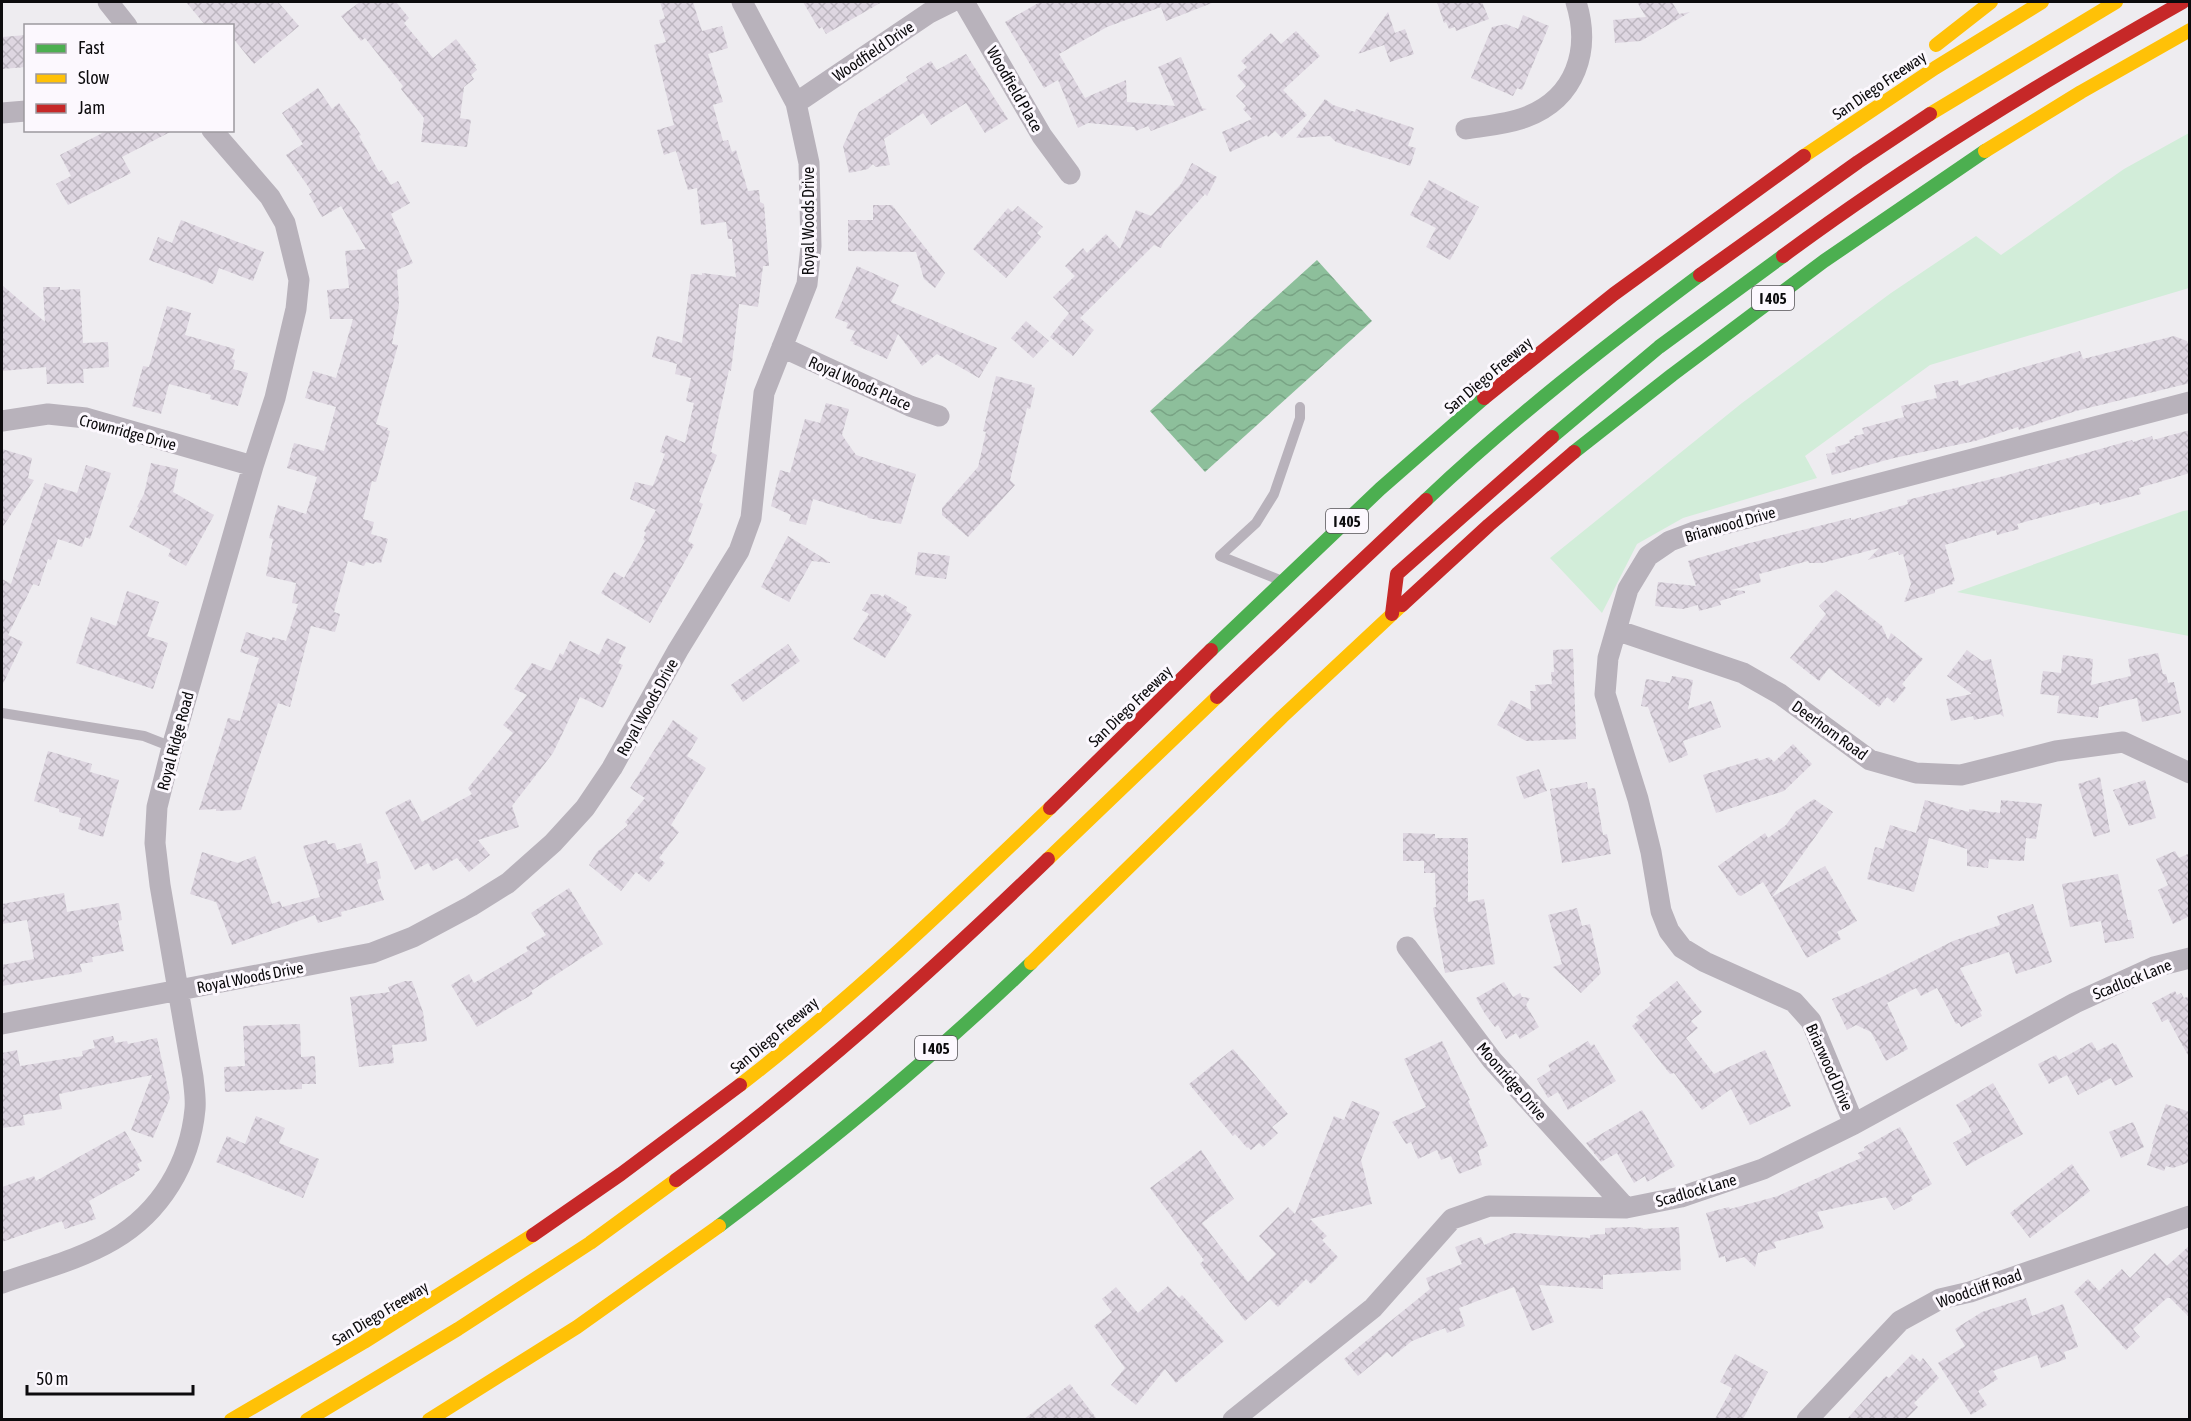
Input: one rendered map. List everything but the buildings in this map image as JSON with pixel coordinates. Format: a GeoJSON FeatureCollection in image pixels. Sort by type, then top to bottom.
{"type":"FeatureCollection","features":[{"type":"Feature","properties":{"kind":"highway"},"geometry":{"type":"LineString","coordinates":[[1928,52],[1991,2]]}},
{"type":"Feature","properties":{"kind":"highway","name":"San Diego Freeway"},"geometry":{"type":"LineString","coordinates":[[231,1419],[389,1328],[536,1234],[742,1083],[923,928],[1283,581],[1381,489],[1467,414],[1616,293],[1711,221],[1918,78],[2042,2]]}},
{"type":"Feature","properties":{"kind":"highway"},"geometry":{"type":"LineString","coordinates":[[307,1419],[458,1329],[590,1243],[709,1156],[806,1080],[953,951],[1322,596],[1464,464],[1613,340],[1736,248],[1858,162],[1963,93],[2116,2]]}},
{"type":"Feature","properties":{"kind":"highway"},"geometry":{"type":"LineString","coordinates":[[1392,614],[1397,574],[1520,464],[1659,347],[1793,248],[1940,146],[2088,56],[2183,2]]}},
{"type":"Feature","properties":{"kind":"highway","name":"I 405"},"geometry":{"type":"LineString","coordinates":[[429,1419],[594,1315],[728,1219],[861,1113],[990,1001],[1282,717],[1392,614],[1578,447],[1656,385],[1824,260],[1976,157],[2190,30]]}},
{"type":"Feature","properties":{"kind":"highway"},"geometry":{"type":"LineString","coordinates":[[1711,221],[1777,158]]}},
{"type":"Feature","properties":{"kind":"street"},"geometry":{"type":"LineString","coordinates":[[108,2],[125,24]]}},
{"type":"Feature","properties":{"kind":"street","name":"Royal Woods Drive"},"geometry":{"type":"LineString","coordinates":[[2,1024],[372,953],[413,937],[507,884],[553,843],[585,808],[612,768],[678,650],[739,552],[751,518],[764,393],[807,284],[811,246],[809,164],[796,103],[742,2]]}},
{"type":"Feature","properties":{"kind":"street","name":"Woodfield Drive"},"geometry":{"type":"LineString","coordinates":[[796,103],[929,13],[951,2]]}},
{"type":"Feature","properties":{"kind":"street","name":"Woodfield Place"},"geometry":{"type":"LineString","coordinates":[[964,2],[1042,136],[1070,174]]}},
{"type":"Feature","properties":{"kind":"street"},"geometry":{"type":"LineString","coordinates":[[1466,129],[1525,118],[1541,110],[1561,95],[1574,76],[1579,58],[1582,36],[1576,2]]}},
{"type":"Feature","properties":{"kind":"street"},"geometry":{"type":"LineString","coordinates":[[2,113],[24,111]]}},
{"type":"Feature","properties":{"kind":"street","name":"Royal Ridge Road"},"geometry":{"type":"LineString","coordinates":[[2,1283],[85,1253],[112,1241],[134,1227],[154,1207],[170,1186],[183,1162],[191,1136],[195,1107],[193,1077],[177,992],[155,843],[157,807],[172,747],[253,466],[275,398],[296,309],[299,280],[285,223],[270,197],[214,132]]}},
{"type":"Feature","properties":{"kind":"street","name":"Royal Woods Place"},"geometry":{"type":"LineString","coordinates":[[782,347],[910,406],[939,416]]}},
{"type":"Feature","properties":{"kind":"street","name":"Briarwood Drive"},"geometry":{"type":"LineString","coordinates":[[1854,1124],[1811,1021],[1794,1002],[1705,962],[1682,948],[1669,931],[1661,911],[1652,852],[1638,799],[1605,694],[1608,658],[1628,589],[1648,556],[1670,541],[1694,532],[2190,402]]}},
{"type":"Feature","properties":{"kind":"street","name":"Crownridge Drive"},"geometry":{"type":"LineString","coordinates":[[2,422],[48,414],[86,418],[253,466]]}},
{"type":"Feature","properties":{"kind":"street","name":"Deerhorn Road"},"geometry":{"type":"LineString","coordinates":[[1616,630],[1743,673],[1780,694],[1870,759],[1916,773],[1961,775],[2056,751],[2123,742],[2190,772]]}},
{"type":"Feature","properties":{"kind":"street","name":"Moonridge Drive"},"geometry":{"type":"LineString","coordinates":[[1407,947],[1492,1060],[1626,1208]]}},
{"type":"Feature","properties":{"kind":"street","name":"Scadlock Lane"},"geometry":{"type":"LineString","coordinates":[[1233,1419],[1373,1308],[1452,1219],[1489,1206],[1626,1208],[1681,1197],[1763,1169],[1854,1124],[2075,1002],[2154,967],[2190,958]]}},
{"type":"Feature","properties":{"kind":"street","name":"Woodcliff Road"},"geometry":{"type":"LineString","coordinates":[[1807,1419],[1900,1321],[1941,1299],[1970,1292],[2190,1216]]}},
{"type":"Feature","properties":{"kind":"lane"},"geometry":{"type":"LineString","coordinates":[[1283,581],[1221,556],[1256,523],[1274,494],[1300,418],[1300,407]]}},
{"type":"Feature","properties":{"kind":"lane"},"geometry":{"type":"LineString","coordinates":[[2,713],[144,735],[172,747]]}},
{"type":"Feature","properties":{"kind":"shaded area"},"geometry":{"type":"Polygon","coordinates":[[[2189,133],[2189,288],[1930,365],[1805,456],[1817,478],[1683,518],[1637,544],[1602,613],[1550,558],[1742,403],[1891,293],[1976,236],[2001,255],[2124,169],[2189,133]]]}},
{"type":"Feature","properties":{"kind":"shaded area"},"geometry":{"type":"Polygon","coordinates":[[[2189,510],[2189,636],[1957,592],[2183,511],[2189,510]]]}},
{"type":"Feature","properties":{"kind":"water"},"geometry":{"type":"Polygon","coordinates":[[[1317,260],[1372,321],[1205,472],[1150,411],[1317,260]]]}},
{"type":"Feature","properties":{"kind":"traffic: fast"},"geometry":{"type":"LineString","coordinates":[[1574,452],[1824,261],[1985,151]]}},
{"type":"Feature","properties":{"kind":"traffic: fast"},"geometry":{"type":"LineString","coordinates":[[1552,437],[1659,347],[1783,256]]}},
{"type":"Feature","properties":{"kind":"traffic: fast"},"geometry":{"type":"LineString","coordinates":[[1426,500],[1560,384],[1700,275]]}},
{"type":"Feature","properties":{"kind":"traffic: fast"},"geometry":{"type":"LineString","coordinates":[[1211,650],[1380,489],[1484,398]]}},
{"type":"Feature","properties":{"kind":"traffic: fast"},"geometry":{"type":"LineString","coordinates":[[719,1226],[879,1099],[1031,963]]}},
{"type":"Feature","properties":{"kind":"traffic: slow"},"geometry":{"type":"LineString","coordinates":[[1936,45],[1991,2]]}},
{"type":"Feature","properties":{"kind":"traffic: slow"},"geometry":{"type":"LineString","coordinates":[[1804,156],[1935,68],[2042,2]]}},
{"type":"Feature","properties":{"kind":"traffic: slow"},"geometry":{"type":"LineString","coordinates":[[1930,114],[2116,2]]}},
{"type":"Feature","properties":{"kind":"traffic: slow"},"geometry":{"type":"LineString","coordinates":[[1985,151],[2081,92],[2190,30]]}},
{"type":"Feature","properties":{"kind":"traffic: slow"},"geometry":{"type":"LineString","coordinates":[[1031,963],[1282,717],[1402,605]]}},
{"type":"Feature","properties":{"kind":"traffic: slow"},"geometry":{"type":"LineString","coordinates":[[1048,859],[1217,697]]}},
{"type":"Feature","properties":{"kind":"traffic: slow"},"geometry":{"type":"LineString","coordinates":[[740,1085],[860,985],[1050,808]]}},
{"type":"Feature","properties":{"kind":"traffic: slow"},"geometry":{"type":"LineString","coordinates":[[307,1420],[458,1329],[590,1243],[676,1180]]}},
{"type":"Feature","properties":{"kind":"traffic: slow"},"geometry":{"type":"LineString","coordinates":[[429,1420],[577,1327],[719,1226]]}},
{"type":"Feature","properties":{"kind":"traffic: slow"},"geometry":{"type":"LineString","coordinates":[[231,1420],[364,1342],[533,1235]]}},
{"type":"Feature","properties":{"kind":"traffic: jam"},"geometry":{"type":"LineString","coordinates":[[1783,256],[1831,221],[1979,123],[2080,61],[2183,2]]}},
{"type":"Feature","properties":{"kind":"traffic: jam"},"geometry":{"type":"LineString","coordinates":[[1700,275],[1858,162],[1930,114]]}},
{"type":"Feature","properties":{"kind":"traffic: jam"},"geometry":{"type":"LineString","coordinates":[[1484,398],[1614,294],[1804,156]]}},
{"type":"Feature","properties":{"kind":"traffic: jam"},"geometry":{"type":"LineString","coordinates":[[1392,614],[1397,574],[1552,437]]}},
{"type":"Feature","properties":{"kind":"traffic: jam"},"geometry":{"type":"LineString","coordinates":[[1402,605],[1489,525],[1574,452]]}},
{"type":"Feature","properties":{"kind":"traffic: jam"},"geometry":{"type":"LineString","coordinates":[[1217,697],[1426,500]]}},
{"type":"Feature","properties":{"kind":"traffic: jam"},"geometry":{"type":"LineString","coordinates":[[1050,808],[1211,650]]}},
{"type":"Feature","properties":{"kind":"traffic: jam"},"geometry":{"type":"LineString","coordinates":[[676,1180],[821,1066],[959,944],[1048,859]]}},
{"type":"Feature","properties":{"kind":"traffic: jam"},"geometry":{"type":"LineString","coordinates":[[533,1235],[621,1174],[740,1085]]}}]}
